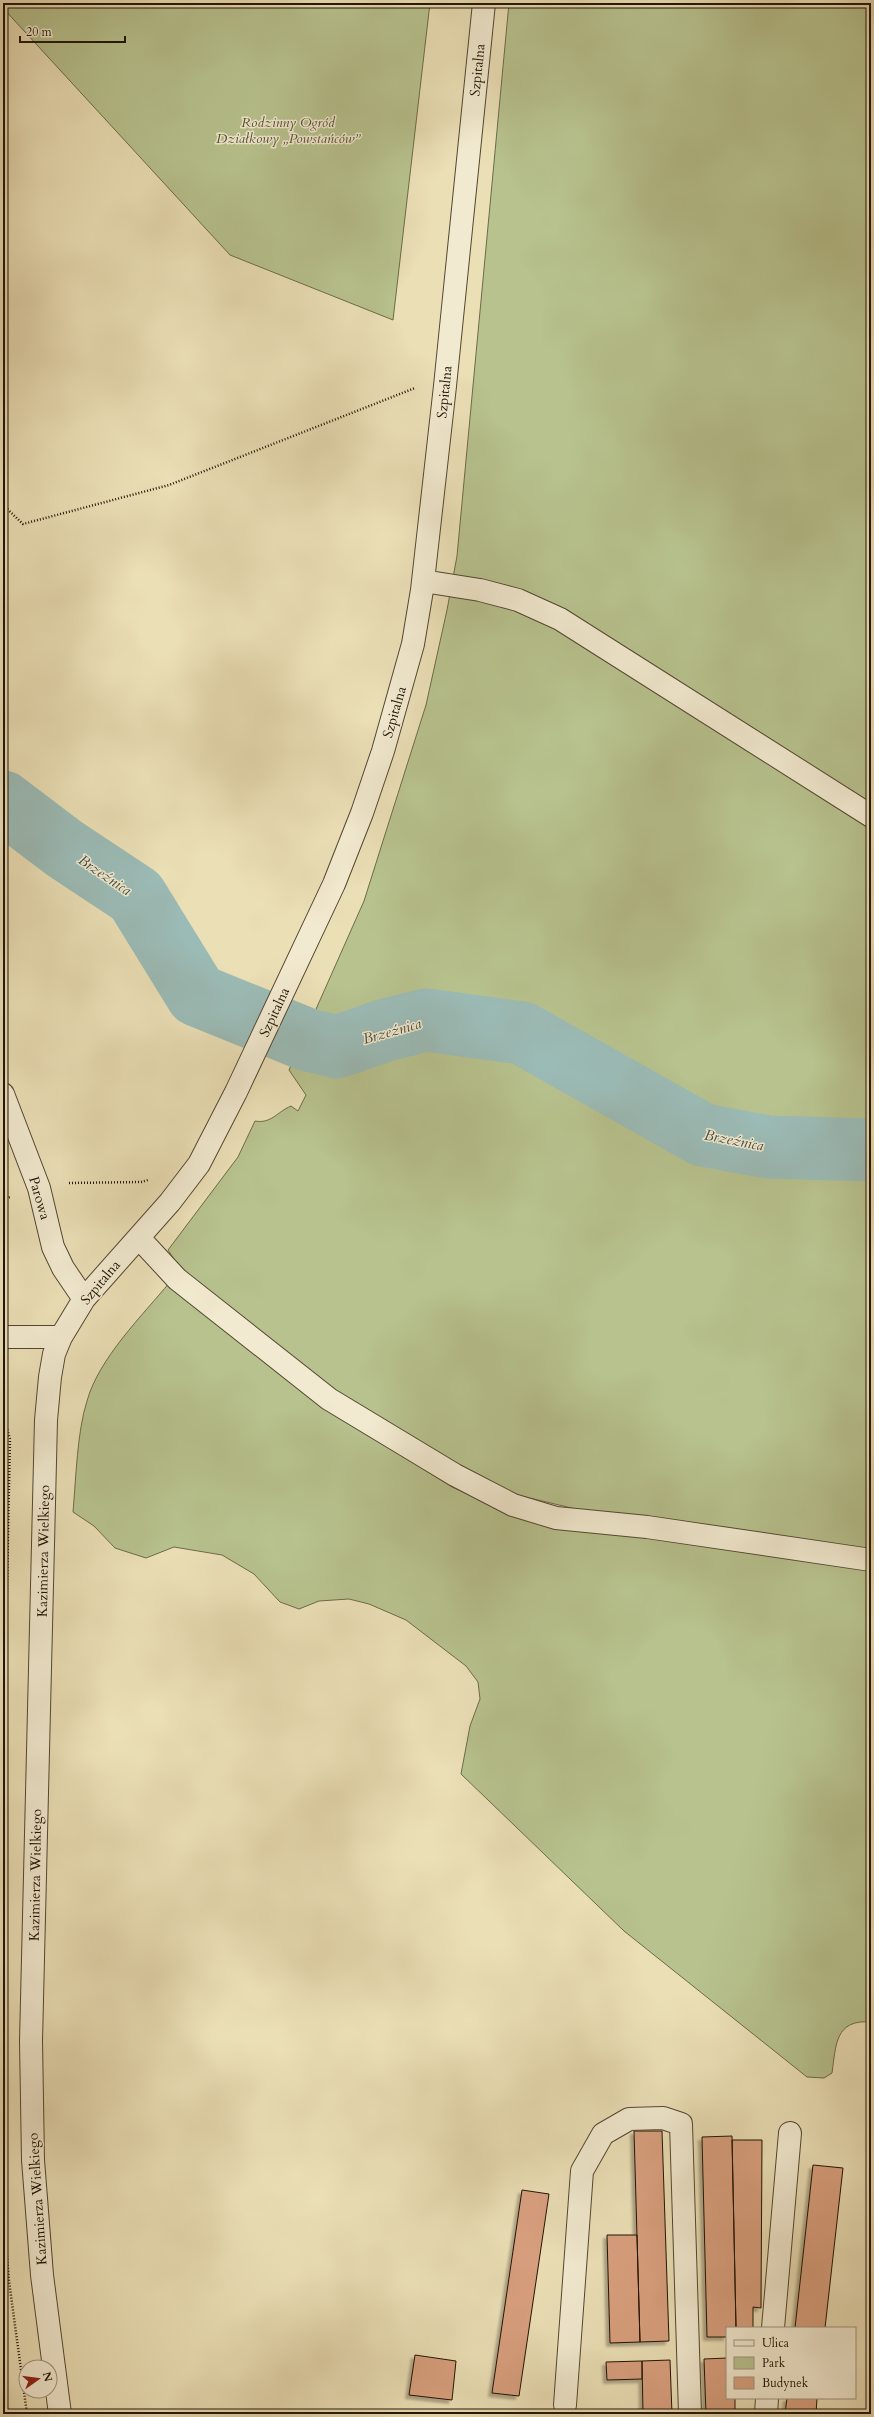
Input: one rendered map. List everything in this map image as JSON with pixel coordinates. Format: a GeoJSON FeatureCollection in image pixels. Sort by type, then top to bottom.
{"type":"FeatureCollection","features":[{"type":"Feature","properties":{"kind":"street","name":"Szpitalna"},"geometry":{"type":"LineString","coordinates":[[61,1337],[84,1299],[139,1238],[199,1164],[236,1092],[334,884],[362,813],[383,750],[413,644],[423,581],[445,386],[484,3]]}},
{"type":"Feature","properties":{"kind":"street"},"geometry":{"type":"LineString","coordinates":[[423,581],[495,594],[518,600],[560,619],[871,816]]}},
{"type":"Feature","properties":{"kind":"street","name":"Parowa"},"geometry":{"type":"LineString","coordinates":[[3,1094],[39,1188],[53,1247],[63,1268],[84,1299]]}},
{"type":"Feature","properties":{"kind":"street"},"geometry":{"type":"LineString","coordinates":[[139,1238],[177,1279],[329,1399],[454,1476],[513,1505],[556,1518],[647,1527],[871,1560]]}},
{"type":"Feature","properties":{"kind":"street"},"geometry":{"type":"LineString","coordinates":[[3,1337],[61,1337]]}},
{"type":"Feature","properties":{"kind":"street","name":"Kazimierza Wielkiego"},"geometry":{"type":"LineString","coordinates":[[60,2414],[40,2244],[33,2160],[31,2041],[46,1420],[51,1369],[61,1337]]}},
{"type":"Feature","properties":{"kind":"street"},"geometry":{"type":"LineString","coordinates":[[565,2405],[582,2171],[603,2134],[629,2119],[663,2118],[681,2124],[690,2414]]}},
{"type":"Feature","properties":{"kind":"street"},"geometry":{"type":"LineString","coordinates":[[773,2327],[790,2133]]}},
{"type":"Feature","properties":{"kind":"street"},"geometry":{"type":"LineString","coordinates":[[766,2414],[767,2399]]}},
{"type":"Feature","properties":{"kind":"path"},"geometry":{"type":"LineString","coordinates":[[3,505],[23,524],[169,486],[407,391],[422,386],[445,386]]}},
{"type":"Feature","properties":{"kind":"path"},"geometry":{"type":"LineString","coordinates":[[39,1188],[56,1183],[142,1182],[152,1179]]}},
{"type":"Feature","properties":{"kind":"path"},"geometry":{"type":"LineString","coordinates":[[3,1415],[10,1439],[5,1681],[8,1709]]}},
{"type":"Feature","properties":{"kind":"path"},"geometry":{"type":"LineString","coordinates":[[3,1829],[5,1808]]}},
{"type":"Feature","properties":{"kind":"path"},"geometry":{"type":"LineString","coordinates":[[3,2208],[9,2281],[27,2414]]}},
{"type":"Feature","properties":{"kind":"green space","name":"Rodzinny Ogród Działkowy „Powstańców”"},"geometry":{"type":"Polygon","coordinates":[[[3,3],[430,3],[393,320],[230,255],[3,8],[3,3]]]}},
{"type":"Feature","properties":{"kind":"green space"},"geometry":{"type":"Polygon","coordinates":[[[509,3],[871,3],[871,1552],[584,1511],[513,1494],[468,1473],[342,1397],[201,1285],[178,1265],[168,1250],[238,1157],[255,1121],[265,1121],[270,1119],[291,1106],[298,1111],[306,1095],[289,1070],[364,901],[426,705],[447,610],[457,556],[509,3]]]}},
{"type":"Feature","properties":{"kind":"green space"},"geometry":{"type":"Polygon","coordinates":[[[170,1282],[329,1410],[452,1487],[514,1515],[871,1570],[871,2022],[859,2022],[844,2029],[837,2044],[832,2073],[824,2078],[807,2077],[624,1931],[461,1774],[470,1726],[480,1699],[478,1682],[466,1666],[406,1620],[369,1604],[349,1599],[319,1601],[299,1609],[280,1602],[254,1574],[222,1555],[174,1547],[146,1558],[115,1548],[94,1526],[73,1512],[77,1456],[81,1427],[87,1401],[93,1385],[101,1369],[122,1338],[170,1282]]]}},
{"type":"Feature","properties":{"kind":"building"},"geometry":{"type":"Polygon","coordinates":[[[634,2131],[662,2131],[669,2341],[640,2342],[634,2131]]]}},
{"type":"Feature","properties":{"kind":"building"},"geometry":{"type":"Polygon","coordinates":[[[732,2136],[736,2327],[726,2327],[726,2337],[707,2337],[702,2137],[732,2136]]]}},
{"type":"Feature","properties":{"kind":"building"},"geometry":{"type":"Polygon","coordinates":[[[732,2140],[762,2140],[761,2308],[753,2307],[753,2327],[736,2327],[732,2140]]]}},
{"type":"Feature","properties":{"kind":"building"},"geometry":{"type":"Polygon","coordinates":[[[813,2165],[843,2168],[825,2327],[795,2327],[813,2165]]]}},
{"type":"Feature","properties":{"kind":"building"},"geometry":{"type":"Polygon","coordinates":[[[522,2190],[549,2194],[519,2396],[492,2393],[522,2190]]]}},
{"type":"Feature","properties":{"kind":"building"},"geometry":{"type":"Polygon","coordinates":[[[607,2235],[637,2235],[640,2342],[610,2343],[607,2235]]]}},
{"type":"Feature","properties":{"kind":"building"},"geometry":{"type":"Polygon","coordinates":[[[415,2355],[456,2361],[452,2400],[409,2395],[415,2355]]]}},
{"type":"Feature","properties":{"kind":"building"},"geometry":{"type":"Polygon","coordinates":[[[726,2358],[726,2399],[735,2399],[735,2414],[706,2414],[704,2359],[726,2358]]]}},
{"type":"Feature","properties":{"kind":"building"},"geometry":{"type":"Polygon","coordinates":[[[670,2360],[672,2414],[643,2414],[642,2361],[670,2360]]]}},
{"type":"Feature","properties":{"kind":"building"},"geometry":{"type":"Polygon","coordinates":[[[642,2361],[642,2379],[607,2380],[606,2362],[642,2361]]]}},
{"type":"Feature","properties":{"kind":"building"},"geometry":{"type":"Polygon","coordinates":[[[787,2399],[817,2399],[816,2414],[785,2414],[787,2399]]]}},
{"type":"Feature","properties":{"kind":"building"},"geometry":{"type":"Polygon","coordinates":[[[514,2410],[521,2414],[512,2414],[514,2410]]]}},
{"type":"Feature","properties":{"kind":"waterway","name":"Brzeźnica"},"geometry":{"type":"LineString","coordinates":[[3,802],[65,849],[136,896],[197,995],[308,1040],[337,1047],[386,1030],[426,1020],[522,1033],[703,1135],[768,1147],[871,1150]]}}]}
